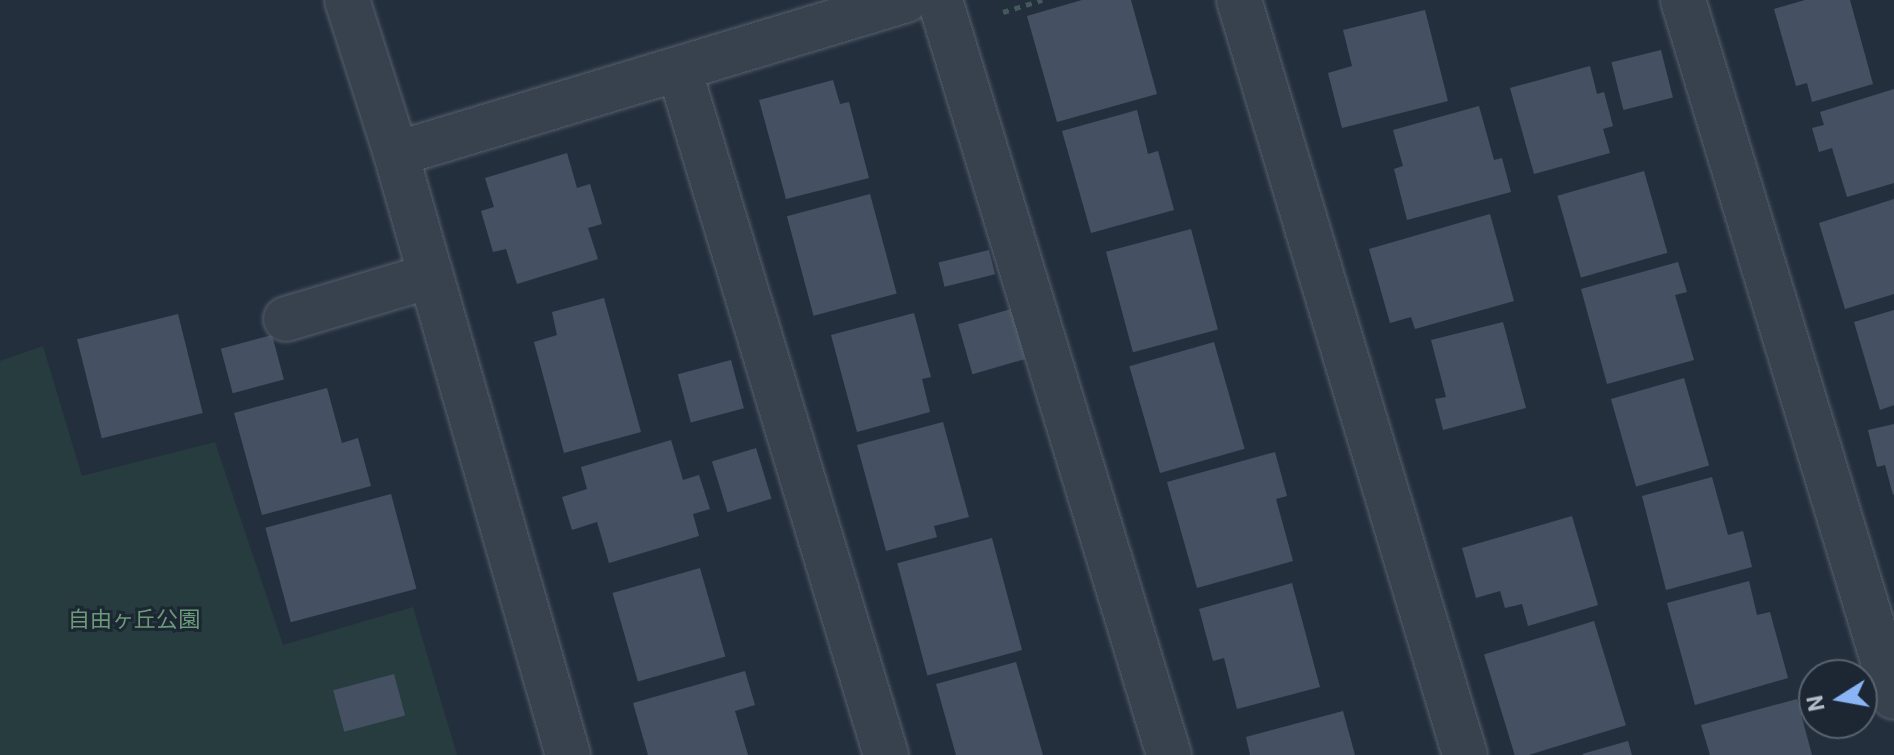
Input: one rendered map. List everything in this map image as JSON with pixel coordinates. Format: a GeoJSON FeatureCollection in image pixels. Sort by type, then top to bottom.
{"type":"FeatureCollection","features":[{"type":"Feature","properties":{"kind":"street"},"geometry":{"type":"LineString","coordinates":[[347,0],[396,154],[568,755]]}},
{"type":"Feature","properties":{"kind":"street"},"geometry":{"type":"LineString","coordinates":[[396,154],[906,0]]}},
{"type":"Feature","properties":{"kind":"street"},"geometry":{"type":"LineString","coordinates":[[1239,0],[1465,755]]}},
{"type":"Feature","properties":{"kind":"street"},"geometry":{"type":"LineString","coordinates":[[1683,0],[1894,697]]}},
{"type":"Feature","properties":{"kind":"street"},"geometry":{"type":"LineString","coordinates":[[944,14],[1169,755]]}},
{"type":"Feature","properties":{"kind":"street"},"geometry":{"type":"LineString","coordinates":[[679,69],[886,755]]}},
{"type":"Feature","properties":{"kind":"street"},"geometry":{"type":"LineString","coordinates":[[286,319],[430,276]]}},
{"type":"Feature","properties":{"kind":"path"},"geometry":{"type":"LineString","coordinates":[[944,14],[1042,0]]}},
{"type":"Feature","properties":{"kind":"green space","name":"自由ヶ丘公園"},"geometry":{"type":"Polygon","coordinates":[[[43,346],[82,476],[215,442],[283,645],[413,607],[457,755],[0,755],[0,361],[43,346]]]}},
{"type":"Feature","properties":{"kind":"building"},"geometry":{"type":"Polygon","coordinates":[[[1082,0],[1131,0],[1157,94],[1057,122],[1027,16],[1082,0]]]}},
{"type":"Feature","properties":{"kind":"building"},"geometry":{"type":"Polygon","coordinates":[[[1805,0],[1850,0],[1873,84],[1812,102],[1807,83],[1796,86],[1774,9],[1805,0]]]}},
{"type":"Feature","properties":{"kind":"building"},"geometry":{"type":"Polygon","coordinates":[[[1425,10],[1448,101],[1342,128],[1328,73],[1352,66],[1343,30],[1425,10]]]}},
{"type":"Feature","properties":{"kind":"building"},"geometry":{"type":"Polygon","coordinates":[[[1661,50],[1673,98],[1623,110],[1612,62],[1661,50]]]}},
{"type":"Feature","properties":{"kind":"building"},"geometry":{"type":"Polygon","coordinates":[[[1590,66],[1597,94],[1604,92],[1613,126],[1603,129],[1610,153],[1534,174],[1510,88],[1590,66]]]}},
{"type":"Feature","properties":{"kind":"building"},"geometry":{"type":"Polygon","coordinates":[[[833,80],[840,104],[849,102],[869,178],[786,199],[759,100],[833,80]]]}},
{"type":"Feature","properties":{"kind":"building"},"geometry":{"type":"Polygon","coordinates":[[[1894,89],[1894,183],[1847,197],[1832,148],[1819,152],[1812,128],[1824,125],[1820,112],[1894,89]]]}},
{"type":"Feature","properties":{"kind":"building"},"geometry":{"type":"Polygon","coordinates":[[[1479,106],[1494,160],[1502,158],[1511,192],[1407,220],[1394,169],[1403,166],[1393,130],[1479,106]]]}},
{"type":"Feature","properties":{"kind":"building"},"geometry":{"type":"Polygon","coordinates":[[[1137,110],[1148,154],[1158,151],[1174,210],[1091,233],[1062,131],[1137,110]]]}},
{"type":"Feature","properties":{"kind":"building"},"geometry":{"type":"Polygon","coordinates":[[[567,153],[577,188],[590,184],[602,224],[588,228],[598,259],[517,284],[506,249],[493,252],[481,211],[494,207],[485,178],[567,153]]]}},
{"type":"Feature","properties":{"kind":"building"},"geometry":{"type":"Polygon","coordinates":[[[1644,171],[1667,253],[1581,278],[1557,196],[1644,171]]]}},
{"type":"Feature","properties":{"kind":"building"},"geometry":{"type":"Polygon","coordinates":[[[870,194],[897,293],[814,316],[787,216],[870,194]]]}},
{"type":"Feature","properties":{"kind":"building"},"geometry":{"type":"Polygon","coordinates":[[[1894,199],[1894,294],[1845,309],[1819,223],[1894,199]]]}},
{"type":"Feature","properties":{"kind":"building"},"geometry":{"type":"Polygon","coordinates":[[[1490,214],[1514,301],[1415,329],[1411,317],[1390,323],[1369,249],[1490,214]]]}},
{"type":"Feature","properties":{"kind":"building"},"geometry":{"type":"Polygon","coordinates":[[[1191,229],[1218,329],[1133,352],[1106,252],[1191,229]]]}},
{"type":"Feature","properties":{"kind":"building"},"geometry":{"type":"Polygon","coordinates":[[[989,250],[995,274],[945,287],[939,263],[989,250]]]}},
{"type":"Feature","properties":{"kind":"building"},"geometry":{"type":"Polygon","coordinates":[[[1678,262],[1687,292],[1675,295],[1694,360],[1607,384],[1581,289],[1678,262]]]}},
{"type":"Feature","properties":{"kind":"building"},"geometry":{"type":"Polygon","coordinates":[[[604,298],[641,432],[564,453],[534,342],[557,335],[552,312],[604,298]]]}},
{"type":"Feature","properties":{"kind":"building"},"geometry":{"type":"Polygon","coordinates":[[[1011,309],[1025,359],[972,374],[958,324],[1011,309]]]}},
{"type":"Feature","properties":{"kind":"building"},"geometry":{"type":"Polygon","coordinates":[[[1894,310],[1894,405],[1880,410],[1854,322],[1894,310]]]}},
{"type":"Feature","properties":{"kind":"building"},"geometry":{"type":"Polygon","coordinates":[[[914,313],[931,377],[922,379],[930,412],[857,432],[831,335],[914,313]]]}},
{"type":"Feature","properties":{"kind":"building"},"geometry":{"type":"Polygon","coordinates":[[[178,314],[203,413],[102,438],[77,339],[178,314]]]}},
{"type":"Feature","properties":{"kind":"building"},"geometry":{"type":"Polygon","coordinates":[[[1503,322],[1526,408],[1443,430],[1435,399],[1446,397],[1431,340],[1503,322]]]}},
{"type":"Feature","properties":{"kind":"building"},"geometry":{"type":"Polygon","coordinates":[[[272,335],[284,379],[233,393],[221,349],[272,335]]]}},
{"type":"Feature","properties":{"kind":"building"},"geometry":{"type":"Polygon","coordinates":[[[1214,342],[1245,449],[1160,473],[1129,366],[1214,342]]]}},
{"type":"Feature","properties":{"kind":"building"},"geometry":{"type":"Polygon","coordinates":[[[731,360],[744,408],[691,423],[678,374],[731,360]]]}},
{"type":"Feature","properties":{"kind":"building"},"geometry":{"type":"Polygon","coordinates":[[[1684,378],[1709,465],[1636,486],[1611,399],[1684,378]]]}},
{"type":"Feature","properties":{"kind":"building"},"geometry":{"type":"Polygon","coordinates":[[[327,388],[342,443],[358,438],[371,486],[262,515],[234,413],[327,388]]]}},
{"type":"Feature","properties":{"kind":"building"},"geometry":{"type":"Polygon","coordinates":[[[943,422],[969,517],[934,526],[937,537],[886,551],[857,445],[943,422]]]}},
{"type":"Feature","properties":{"kind":"building"},"geometry":{"type":"Polygon","coordinates":[[[1894,424],[1893,495],[1885,465],[1877,467],[1868,430],[1894,424]]]}},
{"type":"Feature","properties":{"kind":"building"},"geometry":{"type":"Polygon","coordinates":[[[671,440],[683,480],[699,475],[710,509],[693,514],[699,536],[609,563],[597,522],[572,530],[562,497],[587,489],[581,467],[671,440]]]}},
{"type":"Feature","properties":{"kind":"building"},"geometry":{"type":"Polygon","coordinates":[[[756,448],[771,499],[728,512],[712,461],[756,448]]]}},
{"type":"Feature","properties":{"kind":"building"},"geometry":{"type":"Polygon","coordinates":[[[1275,452],[1287,496],[1276,499],[1293,561],[1197,588],[1167,482],[1275,452]]]}},
{"type":"Feature","properties":{"kind":"building"},"geometry":{"type":"Polygon","coordinates":[[[1712,477],[1728,535],[1743,531],[1752,567],[1666,590],[1642,496],[1712,477]]]}},
{"type":"Feature","properties":{"kind":"building"},"geometry":{"type":"Polygon","coordinates":[[[391,494],[416,589],[291,622],[265,528],[391,494]]]}},
{"type":"Feature","properties":{"kind":"building"},"geometry":{"type":"Polygon","coordinates":[[[1572,516],[1598,605],[1528,626],[1522,604],[1505,608],[1500,591],[1476,598],[1462,548],[1572,516]]]}},
{"type":"Feature","properties":{"kind":"building"},"geometry":{"type":"Polygon","coordinates":[[[992,538],[1022,650],[927,675],[897,563],[992,538]]]}},
{"type":"Feature","properties":{"kind":"building"},"geometry":{"type":"Polygon","coordinates":[[[700,568],[725,656],[638,682],[613,593],[700,568]]]}},
{"type":"Feature","properties":{"kind":"building"},"geometry":{"type":"Polygon","coordinates":[[[1749,581],[1757,615],[1770,612],[1788,678],[1695,705],[1667,603],[1749,581]]]}},
{"type":"Feature","properties":{"kind":"building"},"geometry":{"type":"Polygon","coordinates":[[[1292,583],[1320,687],[1237,709],[1224,658],[1213,661],[1199,609],[1292,583]]]}},
{"type":"Feature","properties":{"kind":"building"},"geometry":{"type":"Polygon","coordinates":[[[1594,621],[1626,725],[1529,755],[1515,755],[1484,655],[1594,621]]]}},
{"type":"Feature","properties":{"kind":"building"},"geometry":{"type":"Polygon","coordinates":[[[1016,662],[1043,755],[956,755],[936,684],[1016,662]]]}},
{"type":"Feature","properties":{"kind":"building"},"geometry":{"type":"Polygon","coordinates":[[[745,671],[755,705],[735,711],[748,755],[648,755],[633,703],[745,671]]]}},
{"type":"Feature","properties":{"kind":"building"},"geometry":{"type":"Polygon","coordinates":[[[394,674],[405,716],[344,732],[333,690],[394,674]]]}},
{"type":"Feature","properties":{"kind":"building"},"geometry":{"type":"Polygon","coordinates":[[[1797,699],[1798,739],[1808,739],[1812,755],[1710,755],[1701,725],[1797,699]]]}},
{"type":"Feature","properties":{"kind":"building"},"geometry":{"type":"Polygon","coordinates":[[[1343,711],[1355,755],[1250,755],[1246,737],[1343,711]]]}},
{"type":"Feature","properties":{"kind":"building"},"geometry":{"type":"Polygon","coordinates":[[[1628,741],[1632,755],[1582,754],[1628,741]]]}}]}
